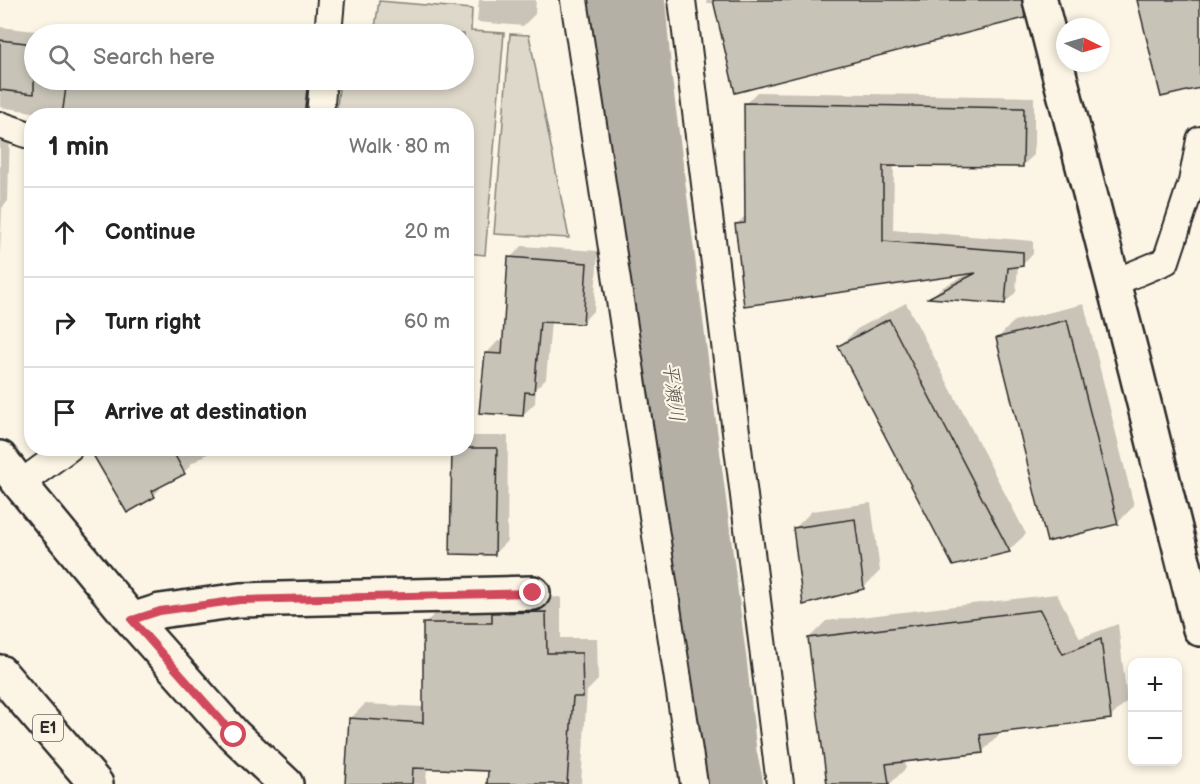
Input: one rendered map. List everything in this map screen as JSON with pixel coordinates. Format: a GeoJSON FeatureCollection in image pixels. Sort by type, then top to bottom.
{"type":"FeatureCollection","features":[{"type":"Feature","properties":{"kind":"main road"},"geometry":{"type":"LineString","coordinates":[[1040,0],[1200,629]]}},
{"type":"Feature","properties":{"kind":"main road"},"geometry":{"type":"LineString","coordinates":[[0,458],[132,620],[234,735],[286,784]]}},
{"type":"Feature","properties":{"kind":"main road"},"geometry":{"type":"LineString","coordinates":[[132,620],[160,611],[240,600],[533,593]]}},
{"type":"Feature","properties":{"kind":"main road","name":"E1"},"geometry":{"type":"LineString","coordinates":[[0,672],[96,784]]}},
{"type":"Feature","properties":{"kind":"lane"},"geometry":{"type":"LineString","coordinates":[[329,24],[331,0]]}},
{"type":"Feature","properties":{"kind":"lane"},"geometry":{"type":"LineString","coordinates":[[574,0],[694,784]]}},
{"type":"Feature","properties":{"kind":"lane"},"geometry":{"type":"LineString","coordinates":[[682,0],[780,784]]}},
{"type":"Feature","properties":{"kind":"lane"},"geometry":{"type":"LineString","coordinates":[[321,108],[322,90]]}},
{"type":"Feature","properties":{"kind":"lane"},"geometry":{"type":"LineString","coordinates":[[0,125],[24,133]]}},
{"type":"Feature","properties":{"kind":"lane"},"geometry":{"type":"LineString","coordinates":[[1113,283],[1166,261],[1192,182],[1200,140]]}},
{"type":"Feature","properties":{"kind":"lane"},"geometry":{"type":"LineString","coordinates":[[20,484],[58,456]]}},
{"type":"Feature","properties":{"kind":"shaded area"},"geometry":{"type":"Polygon","coordinates":[[[379,1],[472,9],[471,24],[376,24],[379,1]]]}},
{"type":"Feature","properties":{"kind":"shaded area"},"geometry":{"type":"Polygon","coordinates":[[[474,31],[504,33],[485,255],[474,254],[474,108],[337,108],[339,90],[474,90],[474,31]]]}},
{"type":"Feature","properties":{"kind":"shaded area"},"geometry":{"type":"Polygon","coordinates":[[[510,34],[529,35],[569,238],[494,234],[510,34]]]}},
{"type":"Feature","properties":{"kind":"building"},"geometry":{"type":"Polygon","coordinates":[[[713,0],[1022,0],[1025,18],[735,93],[713,0]]]}},
{"type":"Feature","properties":{"kind":"building"},"geometry":{"type":"Polygon","coordinates":[[[1137,0],[1200,0],[1200,88],[1161,97],[1137,0]]]}},
{"type":"Feature","properties":{"kind":"building"},"geometry":{"type":"Polygon","coordinates":[[[0,40],[24,43],[24,90],[34,90],[34,94],[0,90],[0,40]]]}},
{"type":"Feature","properties":{"kind":"building"},"geometry":{"type":"Polygon","coordinates":[[[66,90],[307,90],[305,108],[63,108],[66,90]]]}},
{"type":"Feature","properties":{"kind":"building"},"geometry":{"type":"Polygon","coordinates":[[[744,103],[1024,108],[1023,167],[883,166],[883,241],[1023,252],[1023,266],[1008,268],[1005,304],[928,298],[976,273],[744,306],[735,224],[745,223],[744,103]]]}},
{"type":"Feature","properties":{"kind":"building"},"geometry":{"type":"Polygon","coordinates":[[[508,257],[587,263],[583,324],[540,322],[534,393],[525,392],[523,416],[479,413],[485,353],[502,354],[508,257]]]}},
{"type":"Feature","properties":{"kind":"building"},"geometry":{"type":"Polygon","coordinates":[[[889,319],[1010,552],[953,566],[838,346],[889,319]]]}},
{"type":"Feature","properties":{"kind":"building"},"geometry":{"type":"Polygon","coordinates":[[[1067,320],[1118,524],[1047,542],[996,338],[1067,320]]]}},
{"type":"Feature","properties":{"kind":"building"},"geometry":{"type":"Polygon","coordinates":[[[474,448],[497,448],[495,555],[450,554],[452,456],[474,456],[474,448]]]}},
{"type":"Feature","properties":{"kind":"building"},"geometry":{"type":"Polygon","coordinates":[[[94,456],[175,456],[185,474],[152,491],[155,497],[127,513],[94,456]]]}},
{"type":"Feature","properties":{"kind":"building"},"geometry":{"type":"Polygon","coordinates":[[[855,519],[864,589],[803,605],[793,528],[855,519]]]}},
{"type":"Feature","properties":{"kind":"building"},"geometry":{"type":"Polygon","coordinates":[[[1040,610],[1063,654],[1101,639],[1111,719],[980,735],[983,753],[886,764],[889,784],[827,784],[808,638],[1040,610]]]}},
{"type":"Feature","properties":{"kind":"building"},"geometry":{"type":"Polygon","coordinates":[[[546,612],[547,653],[582,653],[583,697],[573,697],[567,784],[487,784],[488,771],[413,768],[412,784],[345,784],[349,718],[423,723],[423,623],[492,623],[492,613],[546,612]]]}},
{"type":"Feature","properties":{"kind":"waterway","name":"平瀬川"},"geometry":{"type":"LineString","coordinates":[[626,0],[633,81],[718,757],[724,784]]}},
{"type":"Feature","properties":{"kind":"route"},"geometry":{"type":"LineString","coordinates":[[234,735],[132,620],[160,611],[240,600],[533,593]]}}]}
